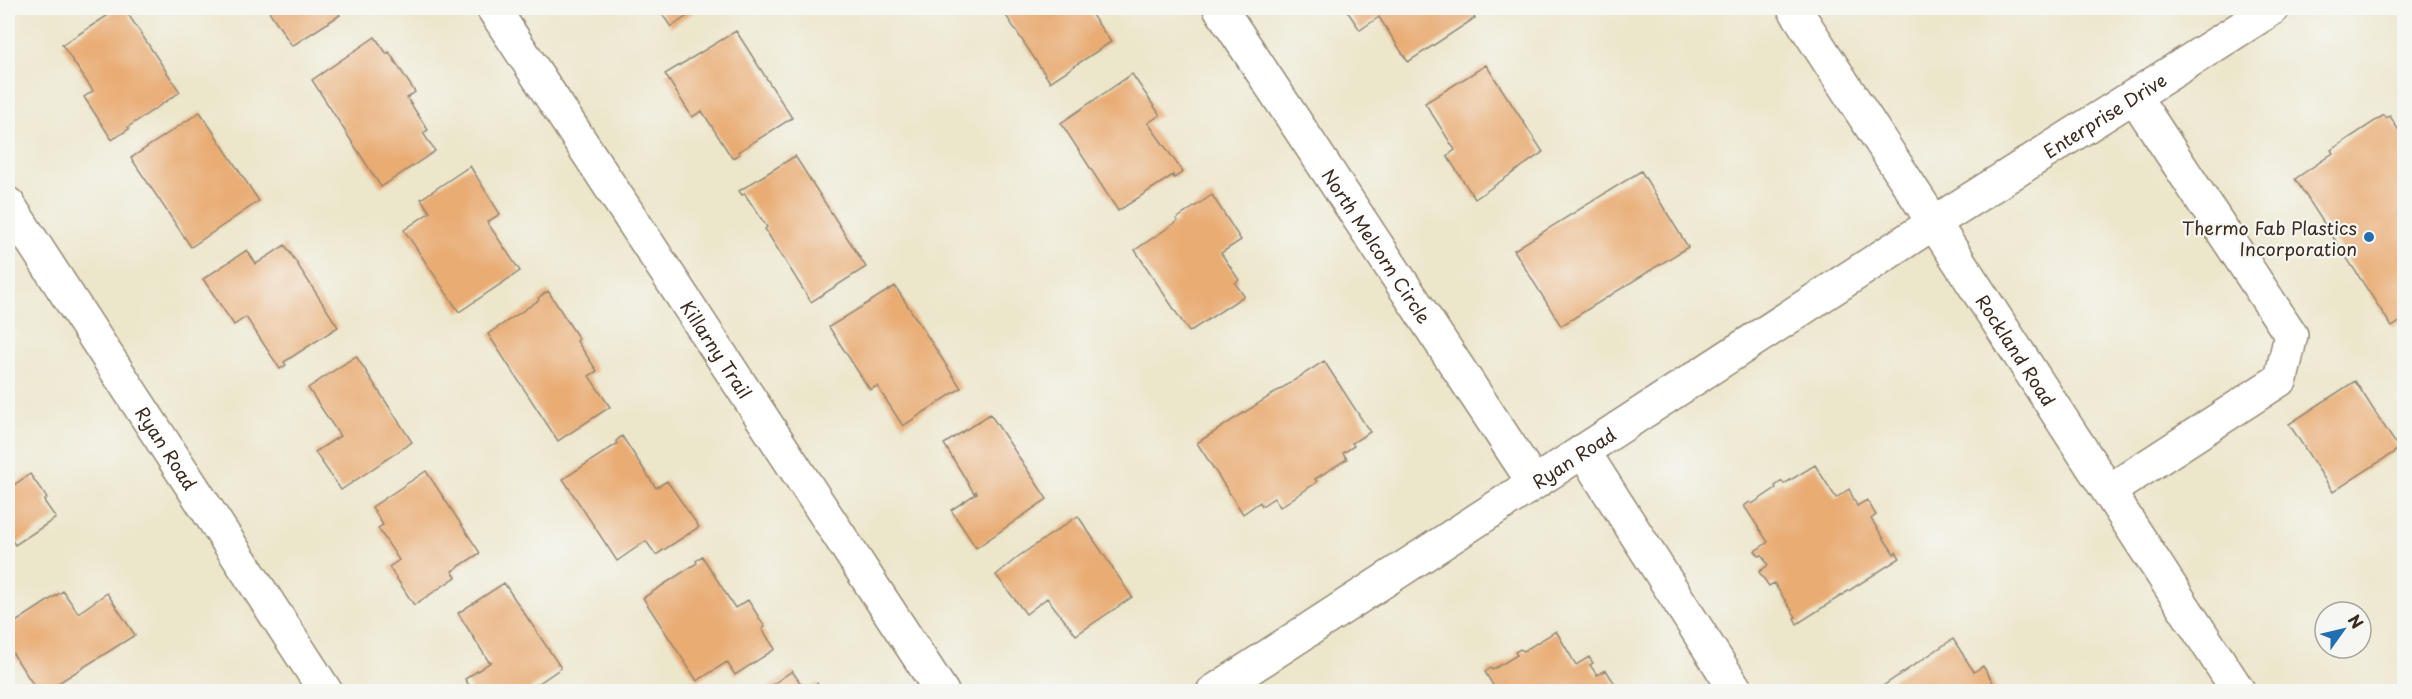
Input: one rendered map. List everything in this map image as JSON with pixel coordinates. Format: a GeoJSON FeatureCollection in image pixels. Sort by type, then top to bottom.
{"type":"FeatureCollection","features":[{"type":"Feature","properties":{"kind":"street","name":"Killarny Trail"},"geometry":{"type":"LineString","coordinates":[[493,8],[942,692]]}},
{"type":"Feature","properties":{"kind":"street","name":"North Melcorn Circle"},"geometry":{"type":"LineString","coordinates":[[1220,8],[1534,483]]}},
{"type":"Feature","properties":{"kind":"street","name":"Rockland Road"},"geometry":{"type":"LineString","coordinates":[[1794,8],[2239,692]]}},
{"type":"Feature","properties":{"kind":"street","name":"Enterprise Drive"},"geometry":{"type":"LineString","coordinates":[[1935,222],[2273,8]]}},
{"type":"Feature","properties":{"kind":"street"},"geometry":{"type":"LineString","coordinates":[[2109,491],[2281,379],[2291,335],[2134,96]]}},
{"type":"Feature","properties":{"kind":"street","name":"Ryan Road"},"geometry":{"type":"LineString","coordinates":[[8,204],[326,692]]}},
{"type":"Feature","properties":{"kind":"street","name":"Ryan Road"},"geometry":{"type":"LineString","coordinates":[[1213,692],[1935,222]]}},
{"type":"Feature","properties":{"kind":"street"},"geometry":{"type":"LineString","coordinates":[[1583,451],[1737,692]]}},
{"type":"Feature","properties":{"kind":"building"},"geometry":{"type":"Polygon","coordinates":[[[119,8],[124,8],[180,92],[112,140],[84,97],[93,91],[62,45],[119,8]]]}},
{"type":"Feature","properties":{"kind":"building"},"geometry":{"type":"Polygon","coordinates":[[[267,8],[335,8],[340,15],[292,46],[267,8]]]}},
{"type":"Feature","properties":{"kind":"building"},"geometry":{"type":"Polygon","coordinates":[[[658,8],[699,8],[671,27],[658,8]]]}},
{"type":"Feature","properties":{"kind":"building"},"geometry":{"type":"Polygon","coordinates":[[[1001,8],[1087,8],[1111,42],[1050,82],[1001,8]]]}},
{"type":"Feature","properties":{"kind":"building"},"geometry":{"type":"Polygon","coordinates":[[[1345,8],[1468,8],[1475,18],[1408,62],[1379,17],[1360,30],[1345,8]]]}},
{"type":"Feature","properties":{"kind":"building"},"geometry":{"type":"Polygon","coordinates":[[[736,31],[792,118],[732,158],[702,111],[692,117],[665,74],[736,31]]]}},
{"type":"Feature","properties":{"kind":"building"},"geometry":{"type":"Polygon","coordinates":[[[375,37],[387,54],[389,52],[415,92],[407,98],[428,130],[423,133],[435,151],[381,187],[312,80],[375,37]]]}},
{"type":"Feature","properties":{"kind":"building"},"geometry":{"type":"Polygon","coordinates":[[[1486,65],[1543,152],[1475,199],[1447,156],[1455,150],[1425,103],[1486,65]]]}},
{"type":"Feature","properties":{"kind":"building"},"geometry":{"type":"Polygon","coordinates":[[[1132,74],[1160,115],[1148,123],[1183,172],[1174,178],[1173,175],[1118,211],[1061,123],[1132,74]]]}},
{"type":"Feature","properties":{"kind":"building"},"geometry":{"type":"Polygon","coordinates":[[[200,112],[259,201],[191,247],[131,158],[200,112]]]}},
{"type":"Feature","properties":{"kind":"building","name":"Thermo Fab Plastics Incorporation"},"geometry":{"type":"Polygon","coordinates":[[[2384,115],[2386,118],[2390,116],[2404,139],[2404,319],[2392,327],[2295,179],[2333,153],[2331,150],[2384,115]]]}},
{"type":"Feature","properties":{"kind":"building"},"geometry":{"type":"Polygon","coordinates":[[[795,156],[866,267],[811,302],[765,229],[767,227],[745,194],[742,195],[739,191],[795,156]]]}},
{"type":"Feature","properties":{"kind":"building"},"geometry":{"type":"Polygon","coordinates":[[[470,166],[500,214],[487,222],[520,271],[459,312],[404,230],[430,212],[421,199],[470,166]]]}},
{"type":"Feature","properties":{"kind":"building"},"geometry":{"type":"Polygon","coordinates":[[[1641,171],[1688,247],[1561,326],[1514,250],[1641,171]]]}},
{"type":"Feature","properties":{"kind":"building"},"geometry":{"type":"Polygon","coordinates":[[[1212,195],[1241,240],[1221,253],[1239,280],[1235,283],[1244,296],[1189,332],[1135,250],[1212,195]]]}},
{"type":"Feature","properties":{"kind":"building"},"geometry":{"type":"Polygon","coordinates":[[[285,245],[338,327],[284,362],[286,365],[280,369],[246,317],[234,325],[203,279],[247,250],[256,264],[285,245]]]}},
{"type":"Feature","properties":{"kind":"building"},"geometry":{"type":"Polygon","coordinates":[[[895,286],[961,388],[903,426],[877,386],[870,390],[829,327],[895,286]]]}},
{"type":"Feature","properties":{"kind":"building"},"geometry":{"type":"Polygon","coordinates":[[[548,291],[597,371],[589,376],[610,407],[558,441],[488,334],[539,300],[538,298],[548,291]]]}},
{"type":"Feature","properties":{"kind":"building"},"geometry":{"type":"Polygon","coordinates":[[[356,356],[412,442],[341,490],[315,452],[340,436],[308,388],[356,356]]]}},
{"type":"Feature","properties":{"kind":"building"},"geometry":{"type":"Polygon","coordinates":[[[1324,361],[1370,432],[1352,443],[1354,446],[1343,453],[1347,459],[1315,479],[1317,482],[1280,507],[1274,498],[1262,506],[1260,502],[1243,514],[1197,443],[1324,361]]]}},
{"type":"Feature","properties":{"kind":"building"},"geometry":{"type":"Polygon","coordinates":[[[2355,381],[2399,449],[2333,492],[2289,424],[2355,381]]]}},
{"type":"Feature","properties":{"kind":"building"},"geometry":{"type":"Polygon","coordinates":[[[990,414],[1047,499],[976,548],[951,510],[977,493],[976,491],[974,493],[944,444],[990,414]]]}},
{"type":"Feature","properties":{"kind":"building"},"geometry":{"type":"Polygon","coordinates":[[[622,436],[656,488],[667,481],[699,527],[656,555],[646,541],[617,561],[563,479],[617,444],[616,441],[622,436]]]}},
{"type":"Feature","properties":{"kind":"building"},"geometry":{"type":"Polygon","coordinates":[[[1815,465],[1836,498],[1849,489],[1857,506],[1867,500],[1876,515],[1871,519],[1894,554],[1896,552],[1900,558],[1797,624],[1794,618],[1796,617],[1774,583],[1769,586],[1759,572],[1768,565],[1762,555],[1759,556],[1755,551],[1768,542],[1744,506],[1750,502],[1752,504],[1776,488],[1775,486],[1782,481],[1784,484],[1815,465]]]}},
{"type":"Feature","properties":{"kind":"building"},"geometry":{"type":"Polygon","coordinates":[[[426,471],[480,553],[452,571],[456,577],[414,605],[389,567],[399,560],[378,528],[383,525],[372,507],[426,471]]]}},
{"type":"Feature","properties":{"kind":"building"},"geometry":{"type":"Polygon","coordinates":[[[30,474],[47,498],[44,501],[56,518],[15,545],[10,538],[8,539],[8,489],[30,474]]]}},
{"type":"Feature","properties":{"kind":"building"},"geometry":{"type":"Polygon","coordinates":[[[1078,516],[1132,597],[1076,635],[1047,598],[1026,614],[996,575],[1019,556],[1078,516]]]}},
{"type":"Feature","properties":{"kind":"building"},"geometry":{"type":"Polygon","coordinates":[[[702,556],[735,608],[748,600],[765,627],[762,629],[775,649],[735,675],[727,662],[697,681],[643,598],[697,563],[696,561],[702,556]]]}},
{"type":"Feature","properties":{"kind":"building"},"geometry":{"type":"Polygon","coordinates":[[[504,583],[561,668],[526,692],[473,692],[465,679],[491,662],[458,613],[504,583]]]}},
{"type":"Feature","properties":{"kind":"building"},"geometry":{"type":"Polygon","coordinates":[[[63,591],[78,613],[107,593],[135,635],[44,692],[38,692],[8,646],[8,627],[63,591]]]}},
{"type":"Feature","properties":{"kind":"building"},"geometry":{"type":"Polygon","coordinates":[[[1556,631],[1576,665],[1589,657],[1593,663],[1590,665],[1597,675],[1606,670],[1615,684],[1610,687],[1614,692],[1497,692],[1485,672],[1517,655],[1515,652],[1520,649],[1524,651],[1556,631]]]}},
{"type":"Feature","properties":{"kind":"building"},"geometry":{"type":"Polygon","coordinates":[[[1953,639],[1974,672],[1983,666],[1999,692],[1874,692],[1953,639]]]}},
{"type":"Feature","properties":{"kind":"building"},"geometry":{"type":"Polygon","coordinates":[[[792,671],[806,691],[817,683],[822,692],[762,692],[792,671]]]}},
{"type":"Feature","properties":{"kind":"place","name":"Thermo Fab Plastics Incorporation"},"geometry":{"type":"Point","coordinates":[2369,237]}}]}
